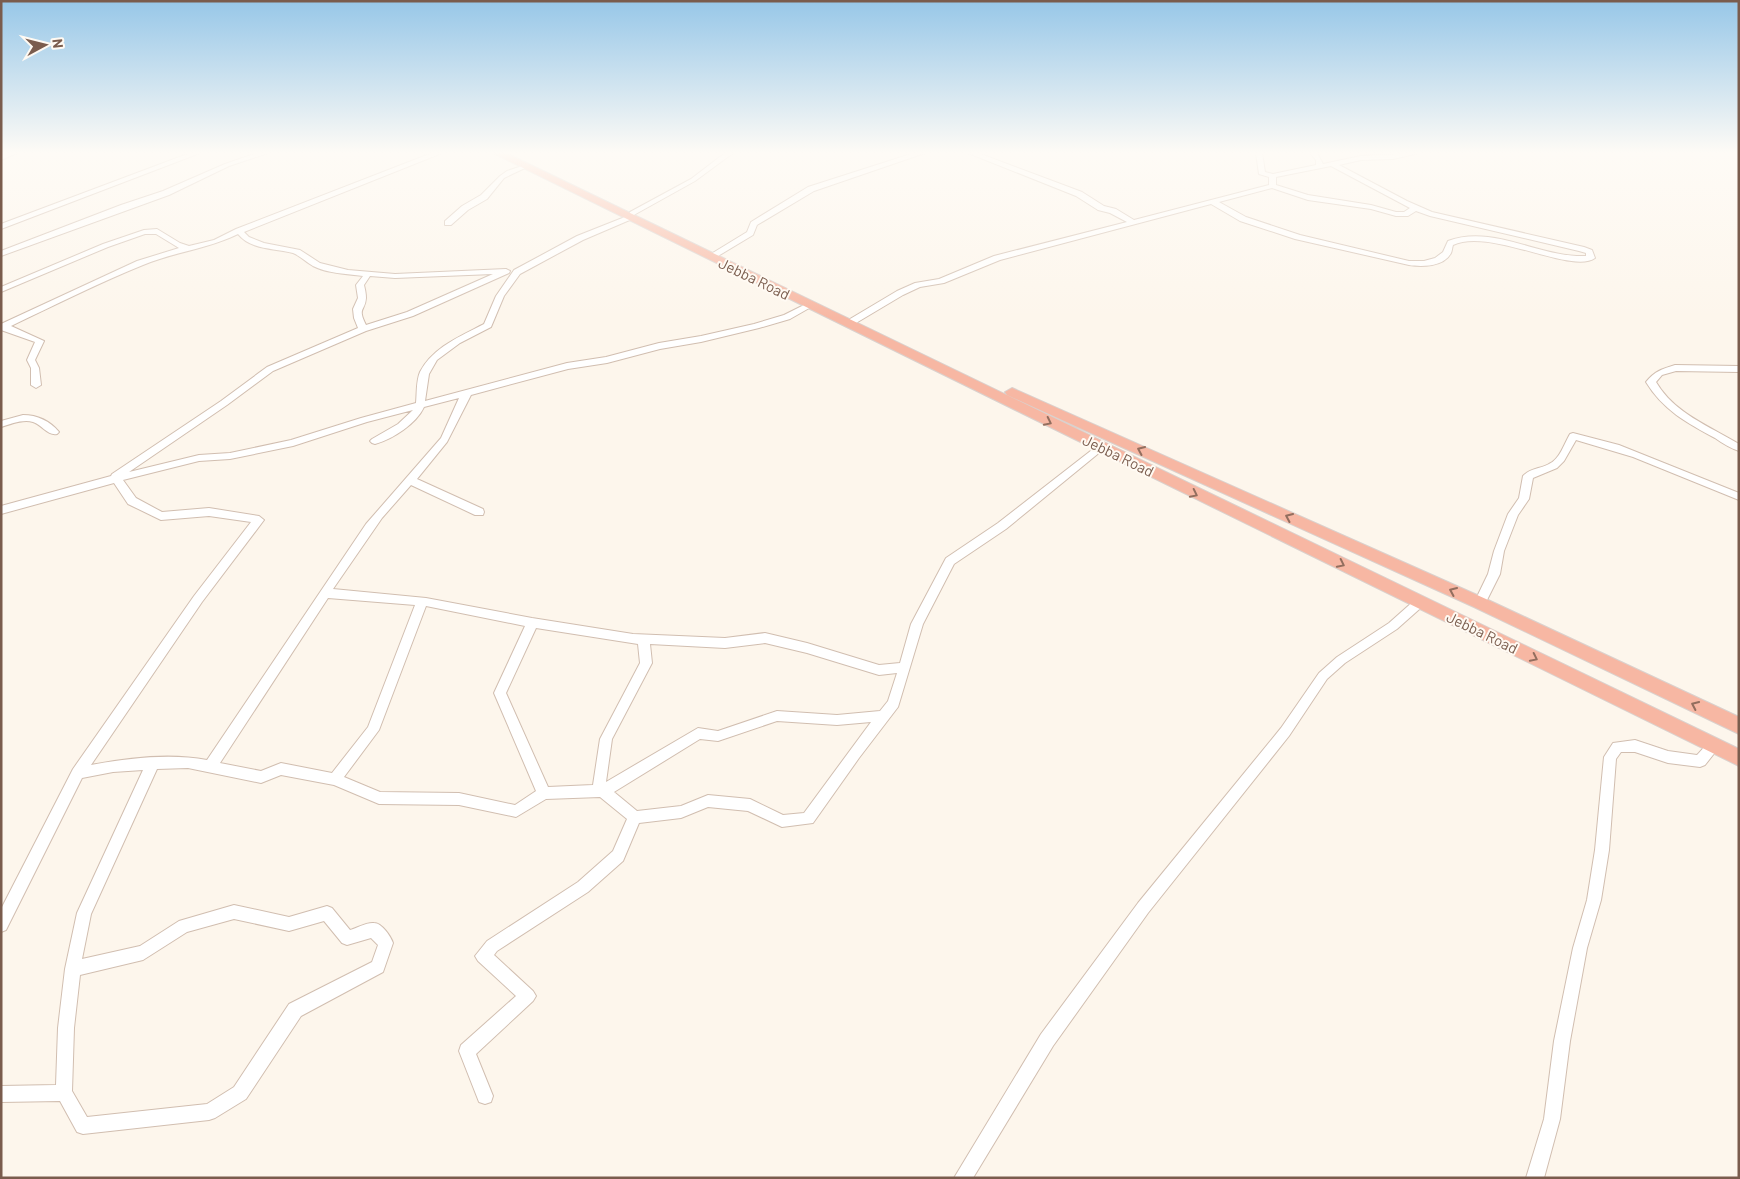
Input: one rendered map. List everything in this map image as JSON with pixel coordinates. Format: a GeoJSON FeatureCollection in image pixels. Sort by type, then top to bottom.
{"type":"FeatureCollection","features":[{"type":"Feature","properties":{"kind":"highway","name":"Jebba Road"},"geometry":{"type":"LineString","coordinates":[[615,208],[853,321],[1100,448],[1739,758]]}},
{"type":"Feature","properties":{"kind":"highway","name":"Jebba Road"},"geometry":{"type":"LineString","coordinates":[[617,208],[808,305],[1480,603],[1739,726]]}},
{"type":"Feature","properties":{"kind":"street"},"geometry":{"type":"LineString","coordinates":[[1,226],[49,208]]}},
{"type":"Feature","properties":{"kind":"street"},"geometry":{"type":"LineString","coordinates":[[1,254],[119,208]]}},
{"type":"Feature","properties":{"kind":"street"},"geometry":{"type":"LineString","coordinates":[[3,326],[140,262],[168,253],[216,242],[298,208]]}},
{"type":"Feature","properties":{"kind":"street"},"geometry":{"type":"LineString","coordinates":[[448,223],[465,208]]}},
{"type":"Feature","properties":{"kind":"street"},"geometry":{"type":"LineString","coordinates":[[375,441],[416,414],[420,406],[424,374],[434,358],[457,341],[488,325],[500,296],[517,272],[580,238],[643,208]]}},
{"type":"Feature","properties":{"kind":"street"},"geometry":{"type":"LineString","coordinates":[[715,254],[750,234],[754,224],[780,208]]}},
{"type":"Feature","properties":{"kind":"street"},"geometry":{"type":"LineString","coordinates":[[1101,208],[1112,211],[1134,223]]}},
{"type":"Feature","properties":{"kind":"street"},"geometry":{"type":"LineString","coordinates":[[853,321],[918,284],[941,282],[997,258],[1190,208]]}},
{"type":"Feature","properties":{"kind":"street"},"geometry":{"type":"LineString","coordinates":[[1224,208],[1243,219],[1298,237],[1425,265],[1440,259],[1447,253],[1451,242],[1460,239],[1515,245],[1573,258],[1591,258],[1589,252],[1581,248],[1471,224],[1415,208]]}},
{"type":"Feature","properties":{"kind":"street"},"geometry":{"type":"LineString","coordinates":[[1375,208],[1396,214],[1404,214],[1415,208]]}},
{"type":"Feature","properties":{"kind":"street"},"geometry":{"type":"LineString","coordinates":[[1,290],[122,238],[145,231],[154,231],[178,247],[192,248]]}},
{"type":"Feature","properties":{"kind":"street"},"geometry":{"type":"LineString","coordinates":[[239,231],[246,239],[262,246],[297,252],[317,265],[348,272],[424,276],[517,272]]}},
{"type":"Feature","properties":{"kind":"street"},"geometry":{"type":"LineString","coordinates":[[113,479],[270,369],[363,329],[410,314],[506,271]]}},
{"type":"Feature","properties":{"kind":"street"},"geometry":{"type":"LineString","coordinates":[[363,329],[358,318],[357,309],[362,298],[360,285],[368,274]]}},
{"type":"Feature","properties":{"kind":"street"},"geometry":{"type":"LineString","coordinates":[[1,510],[113,479],[199,458],[230,456],[284,446],[364,420],[567,366],[607,360],[659,346],[701,339],[756,326],[787,317],[808,305]]}},
{"type":"Feature","properties":{"kind":"street"},"geometry":{"type":"LineString","coordinates":[[3,326],[40,341],[31,360],[35,368],[36,386]]}},
{"type":"Feature","properties":{"kind":"street"},"geometry":{"type":"LineString","coordinates":[[1739,369],[1675,368],[1659,373],[1651,382],[1655,391],[1664,402],[1699,426],[1739,448]]}},
{"type":"Feature","properties":{"kind":"street"},"geometry":{"type":"LineString","coordinates":[[210,766],[252,707],[371,525],[445,438],[459,404],[467,394]]}},
{"type":"Feature","properties":{"kind":"street"},"geometry":{"type":"LineString","coordinates":[[1,424],[23,418],[32,418],[44,422],[54,432]]}},
{"type":"Feature","properties":{"kind":"street"},"geometry":{"type":"LineString","coordinates":[[1480,603],[1494,574],[1499,551],[1513,514],[1524,499],[1528,476],[1536,470],[1552,468],[1558,463],[1573,436],[1590,439],[1739,496]]}},
{"type":"Feature","properties":{"kind":"street"},"geometry":{"type":"LineString","coordinates":[[643,639],[646,663],[606,738],[599,788],[635,817],[681,812],[708,801],[750,805],[782,821],[808,818],[894,703],[917,624],[950,561],[1002,526],[1100,448]]}},
{"type":"Feature","properties":{"kind":"street"},"geometry":{"type":"LineString","coordinates":[[1,926],[78,773],[198,599],[259,520],[210,512],[161,516],[132,501],[113,479]]}},
{"type":"Feature","properties":{"kind":"street"},"geometry":{"type":"LineString","coordinates":[[410,480],[479,512]]}},
{"type":"Feature","properties":{"kind":"street"},"geometry":{"type":"LineString","coordinates":[[325,593],[422,602],[532,623],[643,639],[725,643],[765,638],[879,670],[904,668]]}},
{"type":"Feature","properties":{"kind":"street"},"geometry":{"type":"LineString","coordinates":[[335,778],[373,730],[422,602]]}},
{"type":"Feature","properties":{"kind":"street"},"geometry":{"type":"LineString","coordinates":[[963,1178],[1053,1032],[1143,908],[1285,732],[1324,676],[1341,660],[1393,626],[1420,602]]}},
{"type":"Feature","properties":{"kind":"street"},"geometry":{"type":"LineString","coordinates":[[532,623],[500,693],[544,793]]}},
{"type":"Feature","properties":{"kind":"street"},"geometry":{"type":"LineString","coordinates":[[78,773],[113,766],[188,762],[261,777],[281,769],[335,778],[379,798],[459,799],[516,811],[544,793],[603,791],[698,732],[718,736],[777,716],[837,720],[884,716]]}},
{"type":"Feature","properties":{"kind":"street"},"geometry":{"type":"LineString","coordinates":[[1536,1178],[1552,1119],[1564,1032],[1580,948],[1594,900],[1602,850],[1610,757],[1618,747],[1635,746],[1668,756],[1700,760],[1714,746]]}},
{"type":"Feature","properties":{"kind":"street"},"geometry":{"type":"LineString","coordinates":[[73,969],[143,953],[184,926],[234,912],[289,924],[327,913],[347,938],[374,930],[386,943],[378,967],[296,1010],[240,1093],[209,1112],[82,1126],[64,1093],[66,1028],[73,969],[84,913],[152,765]]}},
{"type":"Feature","properties":{"kind":"street"},"geometry":{"type":"LineString","coordinates":[[485,1096],[467,1051],[528,996],[482,956],[492,946],[583,888],[618,856],[635,817]]}},
{"type":"Feature","properties":{"kind":"street"},"geometry":{"type":"LineString","coordinates":[[1,1094],[64,1093]]}}]}
